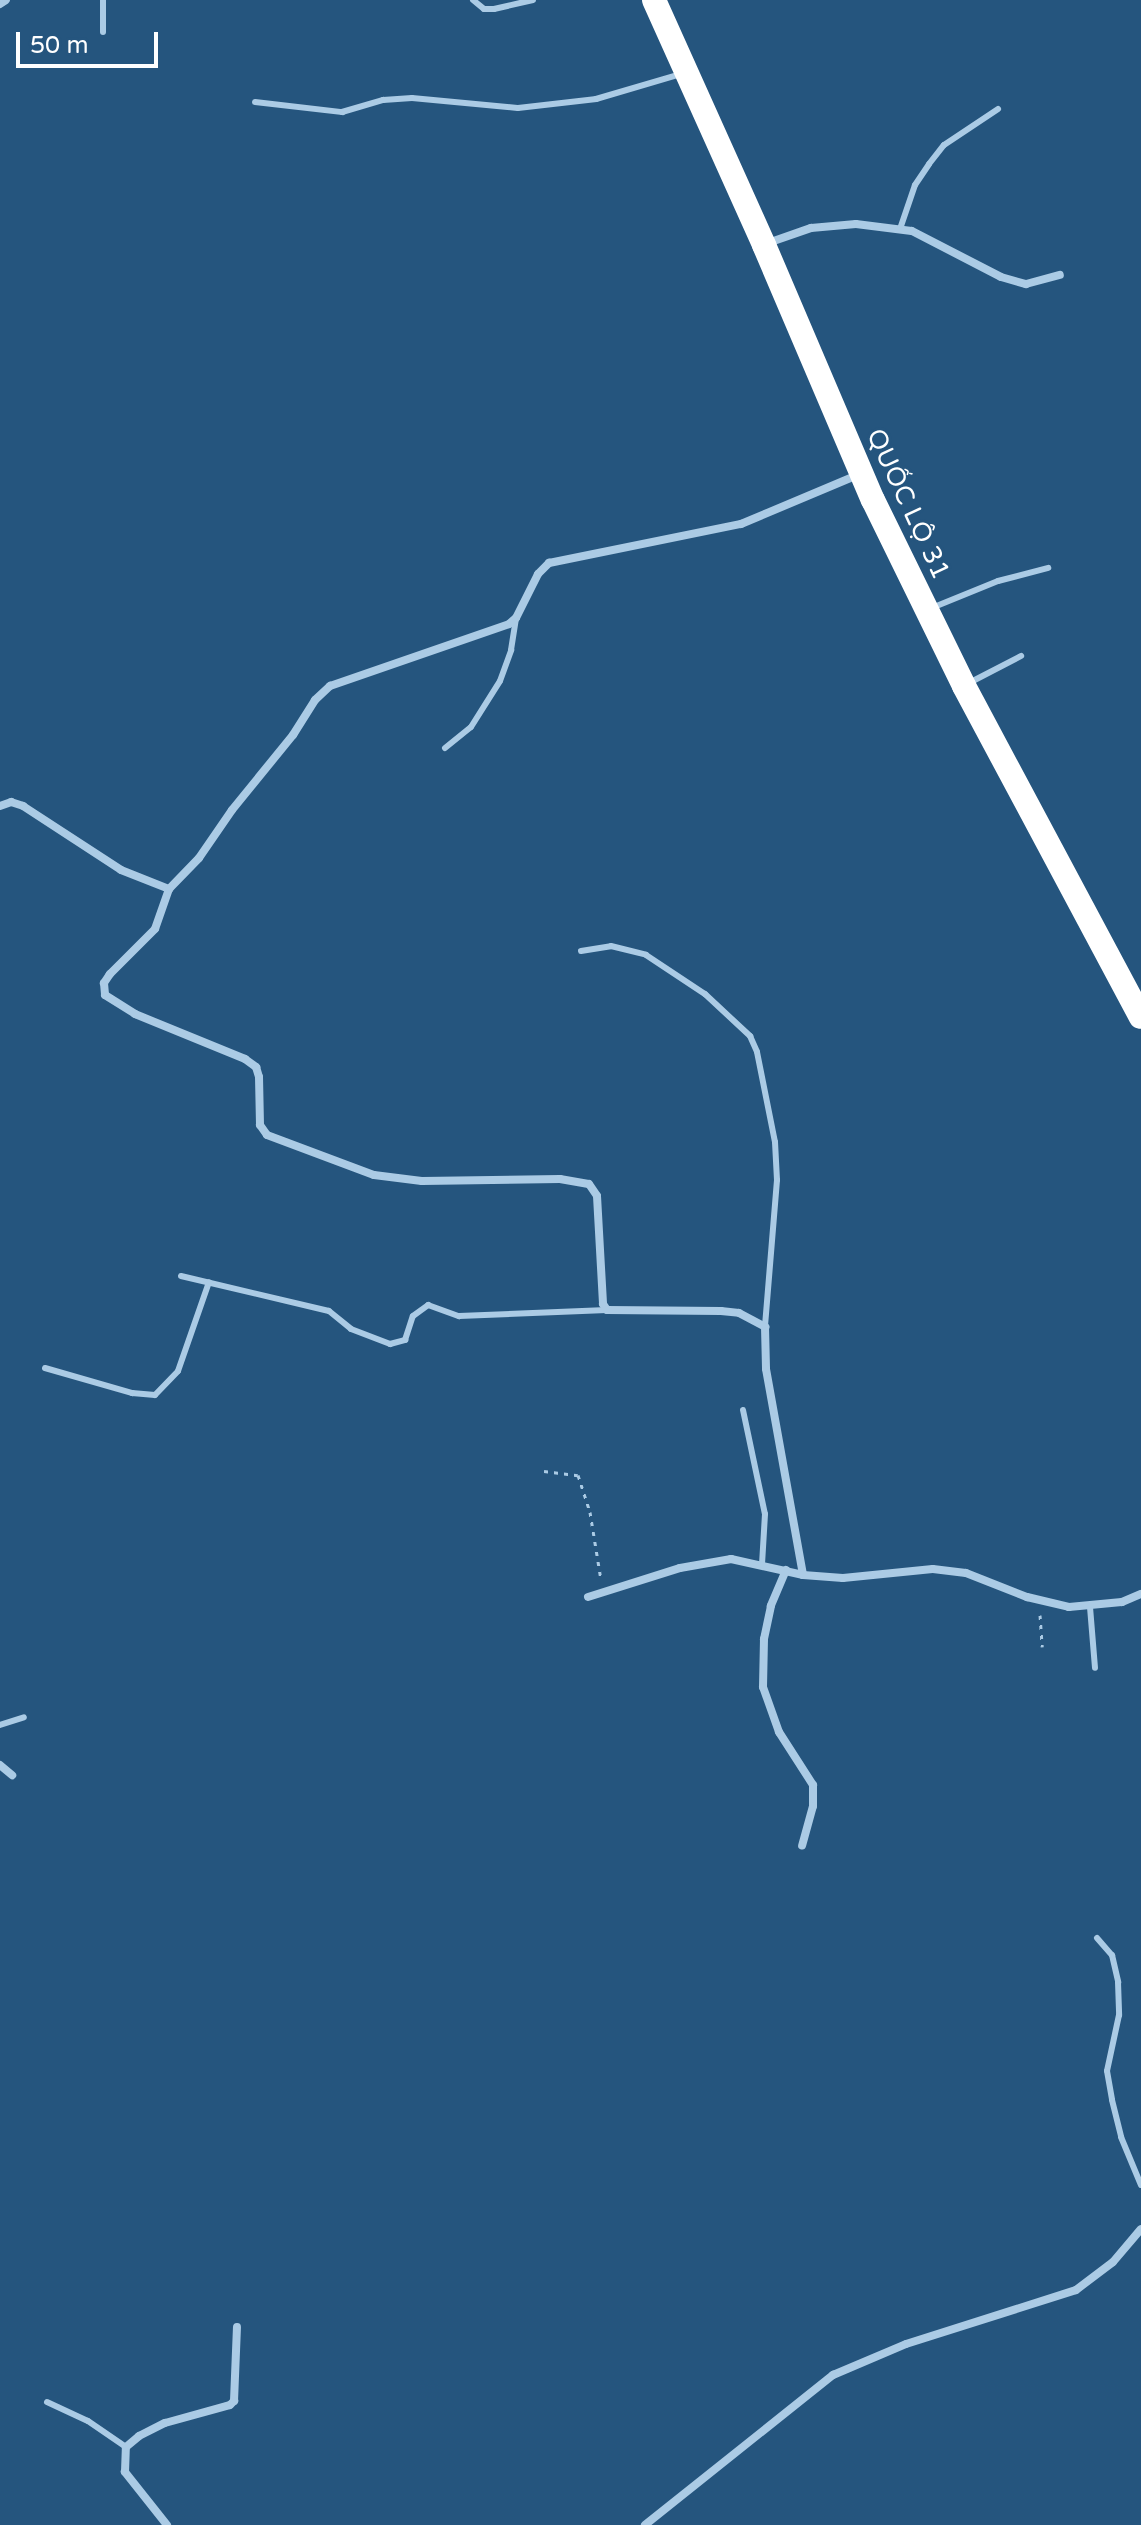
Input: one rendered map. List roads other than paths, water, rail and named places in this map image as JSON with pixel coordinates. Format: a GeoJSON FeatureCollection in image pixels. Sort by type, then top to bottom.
{"type":"FeatureCollection","features":[{"type":"Feature","properties":{"kind":"highway","name":"QUỐC LỘ 31"},"geometry":{"type":"LineString","coordinates":[[654,0],[684,73],[764,245],[861,474],[964,686],[1141,1017]]}},
{"type":"Feature","properties":{"kind":"street"},"geometry":{"type":"LineString","coordinates":[[0,4],[6,0]]}},
{"type":"Feature","properties":{"kind":"street"},"geometry":{"type":"LineString","coordinates":[[764,245],[811,228],[856,224],[912,231],[1001,277],[1026,284],[1060,275]]}},
{"type":"Feature","properties":{"kind":"street"},"geometry":{"type":"LineString","coordinates":[[803,1575],[766,1369],[765,1327],[739,1313],[721,1311],[607,1310],[603,1304],[597,1196],[589,1184],[560,1179],[422,1181],[374,1175],[271,1137],[260,1125],[256,1067],[245,1059],[109,1001],[104,983],[155,929],[169,889],[199,858],[232,810],[293,735],[315,700],[330,686],[502,628],[516,618],[538,574],[549,563],[741,524],[861,474]]}},
{"type":"Feature","properties":{"kind":"street"},"geometry":{"type":"LineString","coordinates":[[0,806],[11,802],[23,806],[121,870],[169,889]]}},
{"type":"Feature","properties":{"kind":"street"},"geometry":{"type":"LineString","coordinates":[[588,1597],[680,1568],[731,1559],[803,1575],[843,1578],[933,1569],[966,1573],[1052,1605],[1090,1607],[1141,1594]]}},
{"type":"Feature","properties":{"kind":"street"},"geometry":{"type":"LineString","coordinates":[[786,1570],[766,1628],[763,1687],[779,1732],[813,1785],[813,1806],[802,1846]]}},
{"type":"Feature","properties":{"kind":"street"},"geometry":{"type":"LineString","coordinates":[[0,1765],[12,1775]]}},
{"type":"Feature","properties":{"kind":"street"},"geometry":{"type":"LineString","coordinates":[[645,2525],[833,2375],[918,2339],[1076,2290],[1113,2262],[1141,2229]]}},
{"type":"Feature","properties":{"kind":"street"},"geometry":{"type":"LineString","coordinates":[[167,2525],[125,2472],[126,2447],[139,2436],[165,2423],[230,2405],[234,2401],[237,2327]]}},
{"type":"Feature","properties":{"kind":"lane"},"geometry":{"type":"LineString","coordinates":[[103,0],[103,32]]}},
{"type":"Feature","properties":{"kind":"lane"},"geometry":{"type":"LineString","coordinates":[[473,0],[484,9],[533,0]]}},
{"type":"Feature","properties":{"kind":"lane"},"geometry":{"type":"LineString","coordinates":[[255,102],[342,112],[383,100],[412,98],[518,108],[596,99],[684,73]]}},
{"type":"Feature","properties":{"kind":"lane"},"geometry":{"type":"LineString","coordinates":[[900,229],[915,185],[944,145],[998,109]]}},
{"type":"Feature","properties":{"kind":"lane"},"geometry":{"type":"LineString","coordinates":[[927,610],[998,581],[1048,568]]}},
{"type":"Feature","properties":{"kind":"lane"},"geometry":{"type":"LineString","coordinates":[[445,748],[471,727],[500,681],[511,650],[516,618]]}},
{"type":"Feature","properties":{"kind":"lane"},"geometry":{"type":"LineString","coordinates":[[964,686],[1021,656]]}},
{"type":"Feature","properties":{"kind":"lane"},"geometry":{"type":"LineString","coordinates":[[581,951],[611,946],[646,955],[705,994],[750,1036],[757,1052],[775,1142],[777,1180],[765,1327]]}},
{"type":"Feature","properties":{"kind":"lane"},"geometry":{"type":"LineString","coordinates":[[181,1276],[329,1311],[351,1329],[390,1344],[405,1340],[413,1316],[428,1305],[459,1316],[607,1310]]}},
{"type":"Feature","properties":{"kind":"lane"},"geometry":{"type":"LineString","coordinates":[[45,1368],[132,1393],[155,1395],[178,1371],[209,1282]]}},
{"type":"Feature","properties":{"kind":"lane"},"geometry":{"type":"LineString","coordinates":[[743,1410],[765,1514],[762,1565]]}},
{"type":"Feature","properties":{"kind":"lane"},"geometry":{"type":"LineString","coordinates":[[1090,1607],[1095,1668]]}},
{"type":"Feature","properties":{"kind":"lane"},"geometry":{"type":"LineString","coordinates":[[0,1725],[24,1717]]}},
{"type":"Feature","properties":{"kind":"lane"},"geometry":{"type":"LineString","coordinates":[[1097,1938],[1112,1955],[1118,1982],[1119,2015],[1107,2071],[1112,2100],[1121,2137],[1141,2185]]}},
{"type":"Feature","properties":{"kind":"lane"},"geometry":{"type":"LineString","coordinates":[[47,2402],[88,2421],[126,2447]]}}]}
